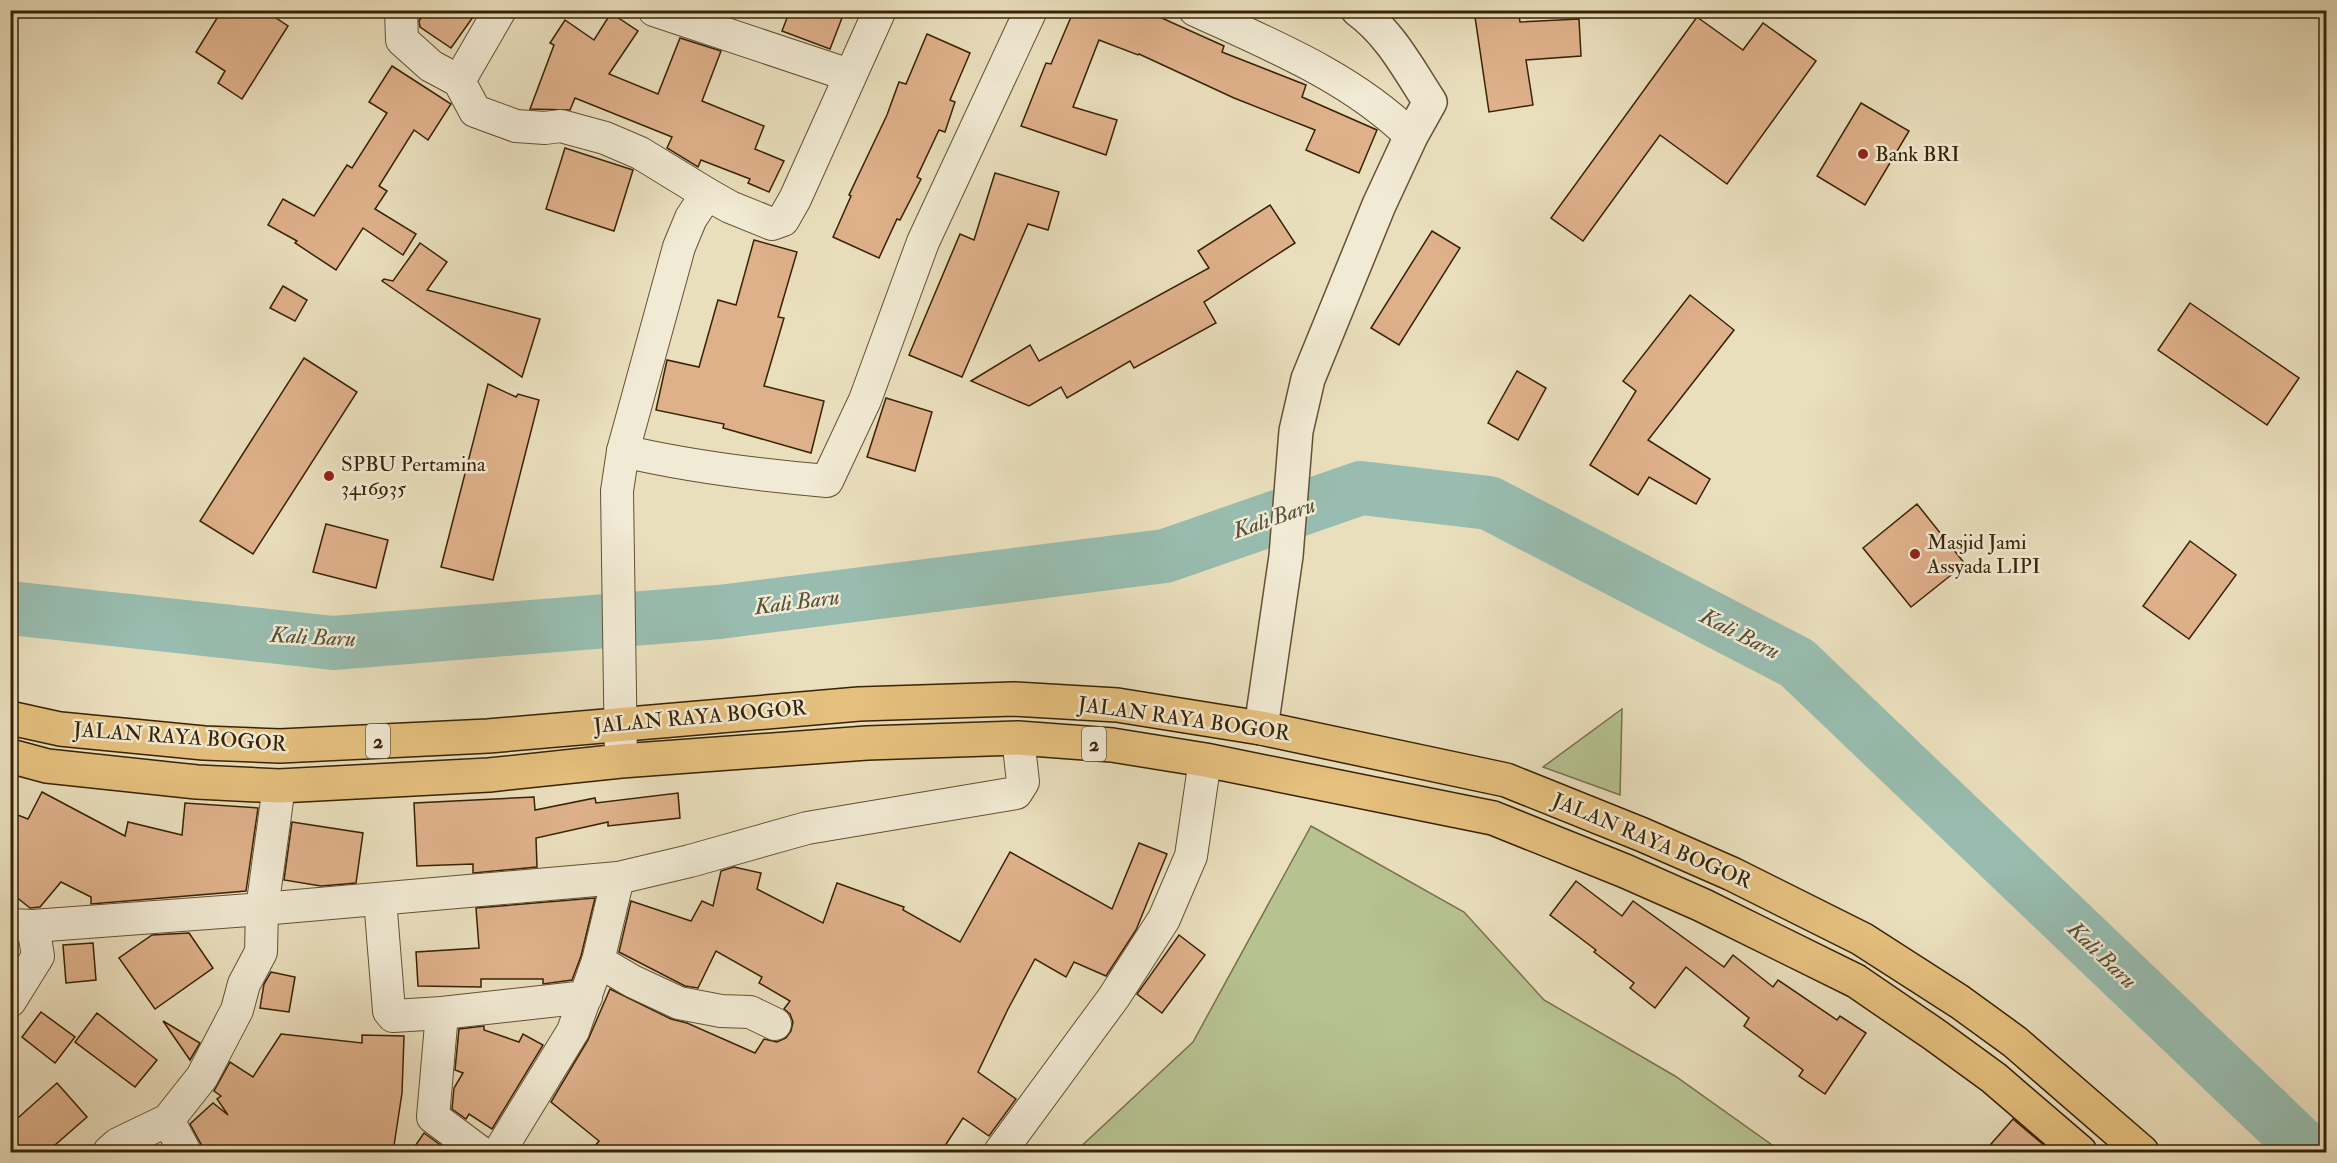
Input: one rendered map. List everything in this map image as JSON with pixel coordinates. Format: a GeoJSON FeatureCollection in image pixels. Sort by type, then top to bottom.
{"type":"FeatureCollection","features":[{"type":"Feature","properties":{"kind":"highway","name":"JALAN RAYA BOGOR"},"geometry":{"type":"LineString","coordinates":[[10,718],[60,729],[204,743],[280,746],[488,736],[859,704],[1014,699],[1117,705],[1261,728],[1506,780],[1643,835],[1732,874],[1862,939],[1960,1002],[2014,1042],[2142,1152]]}},
{"type":"Feature","properties":{"kind":"highway","name":"JALAN RAYA BOGOR"},"geometry":{"type":"LineString","coordinates":[[10,756],[47,766],[197,782],[279,786],[489,775],[621,761],[867,743],[1018,738],[1112,746],[1205,760],[1493,818],[1702,905],[1856,981],[1994,1078],[2080,1152]]}},
{"type":"Feature","properties":{"kind":"street"},"geometry":{"type":"LineString","coordinates":[[401,10],[402,40],[431,66],[459,81],[475,111],[516,126],[545,128],[561,126],[605,138],[640,153],[729,207],[772,224],[783,220],[795,199],[880,10]]}},
{"type":"Feature","properties":{"kind":"street"},"geometry":{"type":"LineString","coordinates":[[459,81],[500,10]]}},
{"type":"Feature","properties":{"kind":"street"},"geometry":{"type":"LineString","coordinates":[[654,10],[849,75]]}},
{"type":"Feature","properties":{"kind":"street"},"geometry":{"type":"LineString","coordinates":[[623,451],[676,464],[753,475],[827,481],[865,400],[922,242],[1031,10]]}},
{"type":"Feature","properties":{"kind":"street"},"geometry":{"type":"LineString","coordinates":[[1195,10],[1275,46],[1330,75],[1396,122],[1411,136]]}},
{"type":"Feature","properties":{"kind":"street"},"geometry":{"type":"LineString","coordinates":[[1261,728],[1286,556],[1296,430],[1308,379],[1379,205],[1411,136],[1430,102],[1392,43],[1358,10]]}},
{"type":"Feature","properties":{"kind":"street"},"geometry":{"type":"LineString","coordinates":[[621,761],[617,491],[623,451],[679,247],[691,218],[707,194]]}},
{"type":"Feature","properties":{"kind":"street"},"geometry":{"type":"LineString","coordinates":[[10,1001],[38,956],[22,926],[262,909],[618,878],[690,861],[807,828],[1016,793],[1023,782],[1018,738]]}},
{"type":"Feature","properties":{"kind":"street"},"geometry":{"type":"LineString","coordinates":[[1000,1152],[1114,997],[1164,919],[1191,856],[1205,760]]}},
{"type":"Feature","properties":{"kind":"street"},"geometry":{"type":"LineString","coordinates":[[110,1152],[118,1144],[168,1120],[202,1077],[237,1010],[244,984],[261,952],[262,909],[279,786]]}},
{"type":"Feature","properties":{"kind":"street"},"geometry":{"type":"LineString","coordinates":[[499,1152],[573,1031],[598,961],[618,878]]}},
{"type":"Feature","properties":{"kind":"street"},"geometry":{"type":"LineString","coordinates":[[380,899],[389,1011],[393,1016],[442,1013],[586,997]]}},
{"type":"Feature","properties":{"kind":"street"},"geometry":{"type":"LineString","coordinates":[[598,961],[632,981],[679,1003],[721,1011],[750,1012],[775,1024]]}},
{"type":"Feature","properties":{"kind":"street"},"geometry":{"type":"LineString","coordinates":[[442,1013],[433,1118],[480,1152]]}},
{"type":"Feature","properties":{"kind":"street"},"geometry":{"type":"LineString","coordinates":[[168,1120],[185,1152]]}},
{"type":"Feature","properties":{"kind":"green space"},"geometry":{"type":"Polygon","coordinates":[[[1622,709],[1620,795],[1543,767],[1622,709]]]}},
{"type":"Feature","properties":{"kind":"green space"},"geometry":{"type":"Polygon","coordinates":[[[1311,826],[1464,912],[1544,1000],[1675,1076],[1782,1152],[1075,1152],[1193,1042],[1311,826]]]}},
{"type":"Feature","properties":{"kind":"building"},"geometry":{"type":"Polygon","coordinates":[[[222,10],[264,10],[288,26],[242,99],[218,83],[225,71],[196,52],[222,10]]]}},
{"type":"Feature","properties":{"kind":"building"},"geometry":{"type":"Polygon","coordinates":[[[426,10],[478,10],[451,48],[420,27],[419,21],[426,10]]]}},
{"type":"Feature","properties":{"kind":"building"},"geometry":{"type":"Polygon","coordinates":[[[790,10],[823,10],[842,18],[830,49],[782,31],[790,10]]]}},
{"type":"Feature","properties":{"kind":"building"},"geometry":{"type":"Polygon","coordinates":[[[1074,10],[1144,10],[1224,46],[1222,52],[1306,85],[1302,97],[1377,130],[1359,173],[1306,150],[1315,130],[1234,98],[1139,54],[1099,40],[1073,107],[1117,120],[1106,155],[1021,126],[1046,63],[1051,64],[1074,10]]]}},
{"type":"Feature","properties":{"kind":"building"},"geometry":{"type":"Polygon","coordinates":[[[1474,10],[1518,10],[1520,22],[1579,19],[1581,56],[1526,60],[1533,105],[1489,112],[1474,10]]]}},
{"type":"Feature","properties":{"kind":"building"},"geometry":{"type":"Polygon","coordinates":[[[611,13],[638,31],[609,74],[658,94],[680,38],[721,51],[702,101],[764,126],[755,149],[784,161],[769,192],[748,183],[750,179],[701,160],[698,167],[667,148],[672,137],[575,98],[570,110],[530,109],[554,45],[550,43],[565,20],[594,40],[611,13]]]}},
{"type":"Feature","properties":{"kind":"building"},"geometry":{"type":"Polygon","coordinates":[[[1697,17],[1743,50],[1763,23],[1816,61],[1727,184],[1660,135],[1583,241],[1551,218],[1697,17]]]}},
{"type":"Feature","properties":{"kind":"building"},"geometry":{"type":"Polygon","coordinates":[[[927,34],[970,53],[950,100],[955,102],[945,132],[939,130],[917,177],[921,179],[900,220],[897,219],[879,258],[833,237],[851,196],[849,195],[887,115],[899,82],[906,84],[927,34]]]}},
{"type":"Feature","properties":{"kind":"building"},"geometry":{"type":"Polygon","coordinates":[[[392,66],[451,104],[428,140],[414,130],[379,186],[387,191],[375,209],[416,234],[403,255],[363,228],[336,270],[295,243],[297,241],[268,225],[283,199],[314,216],[347,165],[352,168],[387,113],[369,102],[392,66]]]}},
{"type":"Feature","properties":{"kind":"building","name":"Bank BRI"},"geometry":{"type":"Polygon","coordinates":[[[1861,103],[1909,131],[1865,205],[1817,176],[1861,103]]]}},
{"type":"Feature","properties":{"kind":"building"},"geometry":{"type":"Polygon","coordinates":[[[565,148],[633,170],[614,231],[546,209],[565,148]]]}},
{"type":"Feature","properties":{"kind":"building"},"geometry":{"type":"Polygon","coordinates":[[[995,173],[1059,192],[1048,230],[1028,224],[962,377],[909,355],[960,234],[974,240],[995,173]]]}},
{"type":"Feature","properties":{"kind":"building"},"geometry":{"type":"Polygon","coordinates":[[[1270,205],[1295,243],[1204,302],[1216,323],[1134,368],[1130,361],[1067,398],[1061,387],[1029,406],[971,381],[1030,345],[1039,361],[1209,268],[1198,251],[1270,205]]]}},
{"type":"Feature","properties":{"kind":"building"},"geometry":{"type":"Polygon","coordinates":[[[1432,231],[1460,248],[1399,345],[1371,328],[1432,231]]]}},
{"type":"Feature","properties":{"kind":"building"},"geometry":{"type":"Polygon","coordinates":[[[754,240],[797,252],[778,317],[784,318],[764,386],[824,401],[811,453],[723,428],[724,424],[656,410],[667,360],[699,367],[718,300],[736,305],[754,240]]]}},
{"type":"Feature","properties":{"kind":"building"},"geometry":{"type":"Polygon","coordinates":[[[420,243],[447,262],[427,290],[540,319],[522,377],[382,281],[384,279],[393,281],[420,243]]]}},
{"type":"Feature","properties":{"kind":"building"},"geometry":{"type":"Polygon","coordinates":[[[283,286],[307,300],[295,321],[270,308],[283,286]]]}},
{"type":"Feature","properties":{"kind":"building"},"geometry":{"type":"Polygon","coordinates":[[[1690,295],[1734,330],[1648,440],[1710,479],[1696,504],[1649,477],[1638,495],[1590,465],[1636,391],[1623,381],[1690,295]]]}},
{"type":"Feature","properties":{"kind":"building"},"geometry":{"type":"Polygon","coordinates":[[[2190,303],[2299,378],[2267,425],[2158,350],[2190,303]]]}},
{"type":"Feature","properties":{"kind":"building"},"geometry":{"type":"Polygon","coordinates":[[[304,358],[357,392],[253,554],[200,521],[304,358]]]}},
{"type":"Feature","properties":{"kind":"building"},"geometry":{"type":"Polygon","coordinates":[[[1517,371],[1546,388],[1518,440],[1488,423],[1517,371]]]}},
{"type":"Feature","properties":{"kind":"building"},"geometry":{"type":"Polygon","coordinates":[[[488,384],[516,397],[518,394],[539,400],[493,580],[441,567],[488,384]]]}},
{"type":"Feature","properties":{"kind":"building"},"geometry":{"type":"Polygon","coordinates":[[[886,398],[932,412],[915,471],[867,457],[886,398]]]}},
{"type":"Feature","properties":{"kind":"building"},"geometry":{"type":"Polygon","coordinates":[[[1917,504],[1965,564],[1911,607],[1863,548],[1917,504]]]}},
{"type":"Feature","properties":{"kind":"building"},"geometry":{"type":"Polygon","coordinates":[[[326,524],[388,540],[376,588],[313,572],[326,524]]]}},
{"type":"Feature","properties":{"kind":"building"},"geometry":{"type":"Polygon","coordinates":[[[2190,541],[2236,575],[2189,639],[2143,606],[2190,541]]]}},
{"type":"Feature","properties":{"kind":"building"},"geometry":{"type":"Polygon","coordinates":[[[42,792],[125,836],[128,822],[182,835],[185,803],[258,808],[246,891],[91,904],[91,897],[61,882],[40,907],[30,908],[10,892],[10,812],[28,819],[42,792]]]}},
{"type":"Feature","properties":{"kind":"building"},"geometry":{"type":"Polygon","coordinates":[[[678,793],[680,818],[608,826],[608,822],[536,838],[537,867],[473,873],[473,864],[417,866],[414,803],[534,797],[535,810],[595,798],[596,803],[678,793]]]}},
{"type":"Feature","properties":{"kind":"building"},"geometry":{"type":"Polygon","coordinates":[[[292,822],[363,833],[356,883],[321,886],[284,880],[292,822]]]}},
{"type":"Feature","properties":{"kind":"building"},"geometry":{"type":"Polygon","coordinates":[[[1139,843],[1167,854],[1136,930],[1106,976],[1074,962],[1066,977],[1035,959],[1008,1009],[978,1072],[1016,1099],[989,1136],[963,1118],[941,1152],[590,1152],[599,1141],[551,1102],[588,1040],[610,989],[671,1019],[687,1023],[755,1053],[764,1039],[777,1042],[786,1038],[791,1031],[793,1022],[790,1014],[784,1009],[790,1001],[759,983],[762,977],[716,951],[698,988],[685,986],[619,952],[631,901],[691,921],[702,901],[713,906],[721,871],[734,867],[761,873],[757,889],[823,923],[837,883],[904,907],[903,910],[960,942],[1010,852],[1112,909],[1139,843]]]}},
{"type":"Feature","properties":{"kind":"building"},"geometry":{"type":"Polygon","coordinates":[[[1576,881],[1622,916],[1633,901],[1724,967],[1733,955],[1773,987],[1778,980],[1837,1020],[1840,1016],[1866,1033],[1825,1094],[1799,1076],[1803,1070],[1744,1026],[1749,1018],[1686,967],[1655,1008],[1630,988],[1634,983],[1550,915],[1576,881]]]}},
{"type":"Feature","properties":{"kind":"building"},"geometry":{"type":"Polygon","coordinates":[[[595,898],[581,956],[572,980],[543,984],[543,979],[481,979],[481,987],[418,986],[416,952],[479,948],[476,908],[595,898]]]}},
{"type":"Feature","properties":{"kind":"building"},"geometry":{"type":"Polygon","coordinates":[[[189,933],[213,968],[155,1009],[119,958],[152,935],[189,933]]]}},
{"type":"Feature","properties":{"kind":"building"},"geometry":{"type":"Polygon","coordinates":[[[1179,935],[1205,955],[1162,1013],[1137,994],[1179,935]]]}},
{"type":"Feature","properties":{"kind":"building"},"geometry":{"type":"Polygon","coordinates":[[[93,943],[96,980],[66,983],[63,945],[93,943]]]}},
{"type":"Feature","properties":{"kind":"building"},"geometry":{"type":"Polygon","coordinates":[[[271,972],[295,977],[289,1012],[260,1008],[264,984],[271,972]]]}},
{"type":"Feature","properties":{"kind":"building"},"geometry":{"type":"Polygon","coordinates":[[[41,1012],[75,1037],[55,1063],[22,1037],[41,1012]]]}},
{"type":"Feature","properties":{"kind":"building"},"geometry":{"type":"Polygon","coordinates":[[[97,1013],[157,1060],[135,1087],[75,1042],[97,1013]]]}},
{"type":"Feature","properties":{"kind":"building"},"geometry":{"type":"Polygon","coordinates":[[[163,1021],[200,1043],[190,1060],[163,1021]]]}},
{"type":"Feature","properties":{"kind":"building"},"geometry":{"type":"Polygon","coordinates":[[[484,1026],[484,1030],[519,1042],[523,1034],[543,1045],[492,1129],[469,1114],[466,1119],[452,1109],[454,1088],[463,1073],[455,1070],[459,1029],[484,1026]]]}},
{"type":"Feature","properties":{"kind":"building"},"geometry":{"type":"Polygon","coordinates":[[[281,1034],[362,1043],[362,1035],[404,1036],[402,1093],[393,1152],[203,1152],[190,1124],[213,1103],[228,1115],[217,1099],[221,1096],[214,1091],[230,1062],[253,1077],[281,1034]]]}},
{"type":"Feature","properties":{"kind":"building"},"geometry":{"type":"Polygon","coordinates":[[[57,1083],[87,1117],[47,1152],[10,1152],[10,1125],[57,1083]]]}},
{"type":"Feature","properties":{"kind":"building"},"geometry":{"type":"Polygon","coordinates":[[[2013,1119],[2052,1152],[1984,1152],[2013,1119]]]}},
{"type":"Feature","properties":{"kind":"building"},"geometry":{"type":"Polygon","coordinates":[[[424,1133],[446,1149],[444,1152],[411,1152],[424,1133]]]}},
{"type":"Feature","properties":{"kind":"waterway","name":"Kali Baru"},"geometry":{"type":"LineString","coordinates":[[10,608],[333,643],[719,612],[1165,556],[1361,488],[1489,503],[1797,663],[2309,1152]]}},
{"type":"Feature","properties":{"kind":"place","name":"Bank BRI"},"geometry":{"type":"Point","coordinates":[1863,154]}},
{"type":"Feature","properties":{"kind":"place","name":"SPBU Pertamina 3416935"},"geometry":{"type":"Point","coordinates":[329,476]}},
{"type":"Feature","properties":{"kind":"place","name":"Masjid Jami Assyada LIPI"},"geometry":{"type":"Point","coordinates":[1915,554]}}]}
